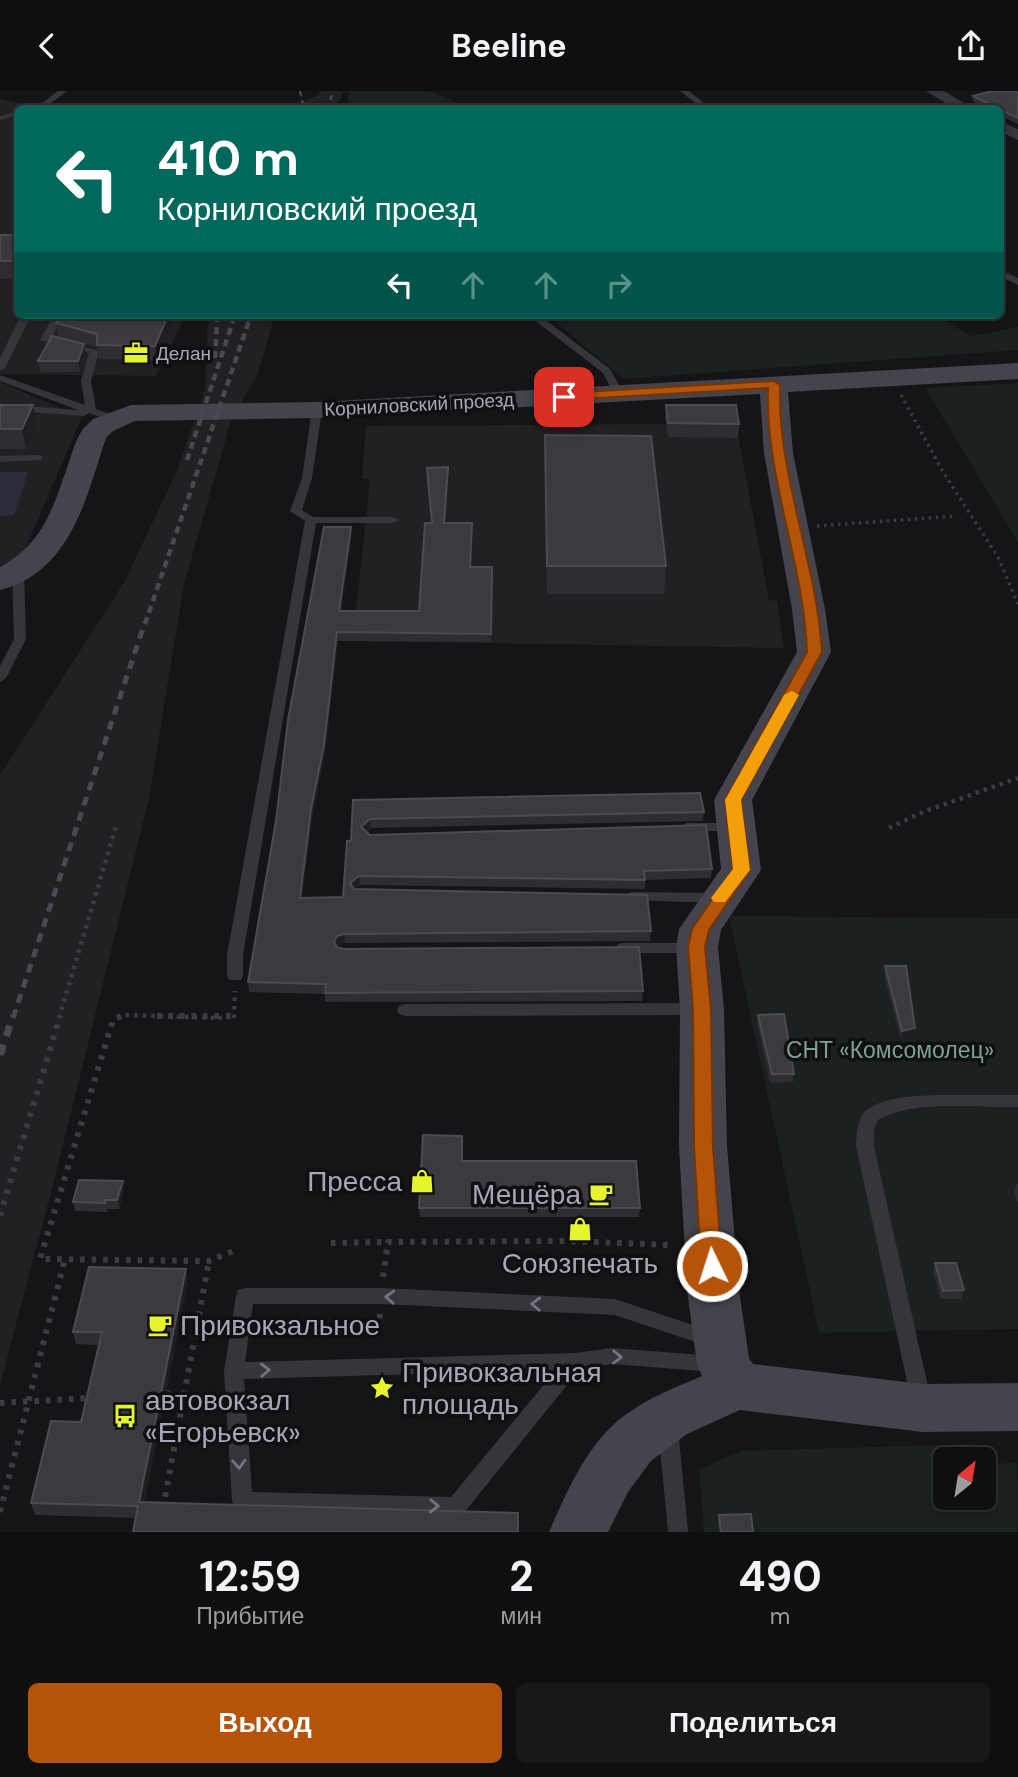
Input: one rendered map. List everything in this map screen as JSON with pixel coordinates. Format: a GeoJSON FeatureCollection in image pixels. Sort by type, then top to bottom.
{"type":"FeatureCollection","features":[{"type":"Feature","properties":{"kind":"street"},"geometry":{"type":"LineString","coordinates":[[933,91],[959,105]]}},
{"type":"Feature","properties":{"kind":"street","name":"Корниловский проезд"},"geometry":{"type":"LineString","coordinates":[[103,414],[151,411],[317,410],[1018,371]]}},
{"type":"Feature","properties":{"kind":"street"},"geometry":{"type":"LineString","coordinates":[[727,1364],[713,1290],[703,1146],[702,1009],[697,947],[700,929],[741,870],[733,800],[814,652],[813,629],[792,528],[773,410],[774,385]]}},
{"type":"Feature","properties":{"kind":"street"},"geometry":{"type":"LineString","coordinates":[[9,575],[42,553],[51,540],[103,414]]}},
{"type":"Feature","properties":{"kind":"street"},"geometry":{"type":"LineString","coordinates":[[727,1364],[923,1408],[1018,1407]]}},
{"type":"Feature","properties":{"kind":"street"},"geometry":{"type":"LineString","coordinates":[[578,1532],[615,1464],[632,1444],[667,1420],[727,1364]]}},
{"type":"Feature","properties":{"kind":"lane"},"geometry":{"type":"LineString","coordinates":[[43,105],[64,91]]}},
{"type":"Feature","properties":{"kind":"lane"},"geometry":{"type":"LineString","coordinates":[[684,91],[703,105]]}},
{"type":"Feature","properties":{"kind":"lane"},"geometry":{"type":"LineString","coordinates":[[0,368],[24,319]]}},
{"type":"Feature","properties":{"kind":"lane"},"geometry":{"type":"LineString","coordinates":[[57,319],[45,340],[94,351],[86,381],[103,414]]}},
{"type":"Feature","properties":{"kind":"lane"},"geometry":{"type":"LineString","coordinates":[[538,319],[607,371],[619,394]]}},
{"type":"Feature","properties":{"kind":"lane"},"geometry":{"type":"LineString","coordinates":[[0,378],[103,414]]}},
{"type":"Feature","properties":{"kind":"lane"},"geometry":{"type":"LineString","coordinates":[[0,407],[103,414]]}},
{"type":"Feature","properties":{"kind":"lane"},"geometry":{"type":"LineString","coordinates":[[317,410],[307,478],[296,511],[311,520],[393,520]]}},
{"type":"Feature","properties":{"kind":"lane"},"geometry":{"type":"LineString","coordinates":[[0,459],[38,458]]}},
{"type":"Feature","properties":{"kind":"lane"},"geometry":{"type":"LineString","coordinates":[[235,976],[234,955],[311,520]]}},
{"type":"Feature","properties":{"kind":"lane"},"geometry":{"type":"LineString","coordinates":[[0,678],[20,639],[9,575]]}},
{"type":"Feature","properties":{"kind":"lane"},"geometry":{"type":"LineString","coordinates":[[668,829],[735,827]]}},
{"type":"Feature","properties":{"kind":"lane"},"geometry":{"type":"LineString","coordinates":[[609,896],[720,898]]}},
{"type":"Feature","properties":{"kind":"lane"},"geometry":{"type":"LineString","coordinates":[[602,948],[697,947]]}},
{"type":"Feature","properties":{"kind":"lane"},"geometry":{"type":"LineString","coordinates":[[405,1010],[702,1009]]}},
{"type":"Feature","properties":{"kind":"lane"},"geometry":{"type":"LineString","coordinates":[[923,1408],[865,1146],[868,1121],[880,1110],[905,1103],[1018,1101]]}},
{"type":"Feature","properties":{"kind":"lane"},"geometry":{"type":"LineString","coordinates":[[575,1361],[456,1507],[242,1501],[234,1371],[245,1296],[381,1296],[615,1307],[645,1315],[727,1364]]}},
{"type":"Feature","properties":{"kind":"lane"},"geometry":{"type":"LineString","coordinates":[[234,1371],[575,1361],[612,1356],[727,1364]]}},
{"type":"Feature","properties":{"kind":"lane"},"geometry":{"type":"LineString","coordinates":[[667,1420],[678,1532]]}},
{"type":"Feature","properties":{"kind":"path"},"geometry":{"type":"LineString","coordinates":[[895,378],[904,404],[923,440],[998,557],[1018,604]]}},
{"type":"Feature","properties":{"kind":"path"},"geometry":{"type":"LineString","coordinates":[[792,528],[955,516]]}},
{"type":"Feature","properties":{"kind":"path"},"geometry":{"type":"LineString","coordinates":[[889,828],[923,812],[1018,778]]}},
{"type":"Feature","properties":{"kind":"path"},"geometry":{"type":"LineString","coordinates":[[0,1216],[117,823]]}},
{"type":"Feature","properties":{"kind":"path"},"geometry":{"type":"LineString","coordinates":[[235,976],[234,1019],[122,1015],[113,1020],[40,1259],[209,1261],[236,1250]]}},
{"type":"Feature","properties":{"kind":"path"},"geometry":{"type":"LineString","coordinates":[[331,1243],[565,1241],[681,1245]]}},
{"type":"Feature","properties":{"kind":"path"},"geometry":{"type":"LineString","coordinates":[[379,1330],[388,1242]]}},
{"type":"Feature","properties":{"kind":"path"},"geometry":{"type":"LineString","coordinates":[[0,1512],[65,1259]]}},
{"type":"Feature","properties":{"kind":"path"},"geometry":{"type":"LineString","coordinates":[[161,1515],[209,1261]]}},
{"type":"Feature","properties":{"kind":"path"},"geometry":{"type":"LineString","coordinates":[[166,1393],[184,1395]]}},
{"type":"Feature","properties":{"kind":"path"},"geometry":{"type":"LineString","coordinates":[[0,1403],[93,1398]]}},
{"type":"Feature","properties":{"kind":"shaded area"},"geometry":{"type":"Polygon","coordinates":[[[320,91],[343,91],[338,105],[292,105],[319,95],[320,91]]]}},
{"type":"Feature","properties":{"kind":"shaded area"},"geometry":{"type":"Polygon","coordinates":[[[0,99],[29,105],[14,105],[14,319],[184,319],[156,376],[0,374],[0,99]]]}},
{"type":"Feature","properties":{"kind":"shaded area"},"geometry":{"type":"Polygon","coordinates":[[[208,319],[274,319],[258,373],[231,421],[184,584],[149,798],[54,1181],[0,1385],[0,775],[125,581],[178,468],[205,390],[208,319]]]}},
{"type":"Feature","properties":{"kind":"shaded area"},"geometry":{"type":"Polygon","coordinates":[[[0,382],[82,417],[22,556],[0,566],[0,382]]]}},
{"type":"Feature","properties":{"kind":"shaded area"},"geometry":{"type":"Polygon","coordinates":[[[735,419],[769,600],[777,601],[784,648],[353,641],[370,479],[362,479],[366,426],[665,424],[735,419]]]}},
{"type":"Feature","properties":{"kind":"green space"},"geometry":{"type":"Polygon","coordinates":[[[349,91],[429,91],[463,105],[347,105],[349,91]]]}},
{"type":"Feature","properties":{"kind":"green space"},"geometry":{"type":"Polygon","coordinates":[[[552,319],[945,319],[970,336],[1018,327],[1018,350],[624,379],[552,319]]]}},
{"type":"Feature","properties":{"kind":"green space"},"geometry":{"type":"Polygon","coordinates":[[[1018,383],[1018,542],[925,388],[1018,383]]]}},
{"type":"Feature","properties":{"kind":"green space","name":"СНТ «Комсомолец»"},"geometry":{"type":"Polygon","coordinates":[[[729,916],[1018,918],[1018,1329],[819,1333],[729,916]]]}},
{"type":"Feature","properties":{"kind":"green space"},"geometry":{"type":"Polygon","coordinates":[[[971,1444],[971,1447],[933,1447],[933,1510],[996,1510],[996,1464],[1017,1463],[1018,1532],[704,1532],[699,1470],[740,1451],[971,1444]]]}},
{"type":"Feature","properties":{"kind":"water"},"geometry":{"type":"Polygon","coordinates":[[[0,472],[28,472],[14,515],[0,516],[0,472]]]}},
{"type":"Feature","properties":{"kind":"building"},"geometry":{"type":"Polygon","coordinates":[[[992,91],[1018,91],[1018,118],[1004,111],[1004,105],[991,105],[973,96],[992,91]]]}},
{"type":"Feature","properties":{"kind":"building"},"geometry":{"type":"Polygon","coordinates":[[[0,235],[14,235],[14,261],[0,261],[0,235]]]}},
{"type":"Feature","properties":{"kind":"building"},"geometry":{"type":"Polygon","coordinates":[[[58,319],[166,319],[155,346],[97,345],[97,334],[56,323],[58,319]]]}},
{"type":"Feature","properties":{"kind":"building"},"geometry":{"type":"Polygon","coordinates":[[[52,336],[84,344],[78,361],[38,361],[52,336]]]}},
{"type":"Feature","properties":{"kind":"building"},"geometry":{"type":"Polygon","coordinates":[[[0,405],[33,405],[22,429],[0,429],[0,405]]]}},
{"type":"Feature","properties":{"kind":"building"},"geometry":{"type":"Polygon","coordinates":[[[666,405],[736,405],[739,424],[668,423],[666,405]]]}},
{"type":"Feature","properties":{"kind":"building"},"geometry":{"type":"Polygon","coordinates":[[[545,435],[651,436],[666,566],[547,566],[545,435]]]}},
{"type":"Feature","properties":{"kind":"building"},"geometry":{"type":"Polygon","coordinates":[[[448,467],[444,523],[472,523],[470,567],[492,567],[491,634],[337,632],[324,745],[311,809],[300,898],[343,897],[347,841],[351,841],[353,800],[700,793],[704,812],[370,819],[361,827],[370,835],[706,825],[712,869],[644,871],[645,880],[359,876],[350,883],[354,889],[647,895],[651,931],[344,934],[337,936],[334,942],[337,947],[344,949],[639,947],[643,991],[325,993],[326,984],[248,982],[276,821],[288,720],[324,527],[351,527],[339,611],[419,611],[425,523],[432,523],[427,468],[448,467]]]}},
{"type":"Feature","properties":{"kind":"building"},"geometry":{"type":"Polygon","coordinates":[[[885,966],[906,966],[915,1028],[902,1031],[885,966]]]}},
{"type":"Feature","properties":{"kind":"building"},"geometry":{"type":"Polygon","coordinates":[[[784,1014],[794,1074],[772,1074],[758,1015],[784,1014]]]}},
{"type":"Feature","properties":{"kind":"building"},"geometry":{"type":"Polygon","coordinates":[[[423,1135],[462,1136],[462,1161],[636,1161],[640,1208],[419,1208],[423,1135]]]}},
{"type":"Feature","properties":{"kind":"building"},"geometry":{"type":"Polygon","coordinates":[[[79,1180],[123,1181],[117,1200],[105,1200],[105,1203],[73,1202],[79,1180]]]}},
{"type":"Feature","properties":{"kind":"building"},"geometry":{"type":"Polygon","coordinates":[[[935,1263],[956,1263],[964,1290],[943,1291],[935,1263]]]}},
{"type":"Feature","properties":{"kind":"building","name":"автовокзал «Егорьевск»"},"geometry":{"type":"Polygon","coordinates":[[[89,1267],[186,1269],[139,1502],[518,1513],[518,1532],[133,1532],[138,1506],[31,1503],[51,1421],[81,1422],[102,1332],[73,1332],[89,1267]]]}},
{"type":"Feature","properties":{"kind":"building"},"geometry":{"type":"Polygon","coordinates":[[[751,1514],[753,1532],[721,1532],[719,1515],[751,1514]]]}},
{"type":"Feature","properties":{"kind":"railway"},"geometry":{"type":"LineString","coordinates":[[300,91],[303,105]]}},
{"type":"Feature","properties":{"kind":"railway"},"geometry":{"type":"LineString","coordinates":[[329,105],[333,91]]}},
{"type":"Feature","properties":{"kind":"railway"},"geometry":{"type":"LineString","coordinates":[[215,358],[217,321]]}},
{"type":"Feature","properties":{"kind":"railway"},"geometry":{"type":"LineString","coordinates":[[187,460],[233,321]]}},
{"type":"Feature","properties":{"kind":"railway"},"geometry":{"type":"LineString","coordinates":[[145,624],[249,321]]}},
{"type":"Feature","properties":{"kind":"railway"},"geometry":{"type":"LineString","coordinates":[[13,1018],[145,622]]}},
{"type":"Feature","properties":{"kind":"railway"},"geometry":{"type":"LineString","coordinates":[[0,1055],[13,1016]]}},
{"type":"Feature","properties":{"kind":"slow traffic"},"geometry":{"type":"LineString","coordinates":[[720,898],[741,870],[733,800],[792,695]]}},
{"type":"Feature","properties":{"kind":"place","name":"Делан"},"geometry":{"type":"Point","coordinates":[136,353]}},
{"type":"Feature","properties":{"kind":"place","name":"Пресса"},"geometry":{"type":"Point","coordinates":[422,1181]}},
{"type":"Feature","properties":{"kind":"place","name":"Мещёра"},"geometry":{"type":"Point","coordinates":[601,1194]}},
{"type":"Feature","properties":{"kind":"place","name":"Союзпечать"},"geometry":{"type":"Point","coordinates":[580,1229]}},
{"type":"Feature","properties":{"kind":"place","name":"Привокзальное"},"geometry":{"type":"Point","coordinates":[160,1325]}},
{"type":"Feature","properties":{"kind":"place","name":"Привокзальная площадь"},"geometry":{"type":"Point","coordinates":[382,1388]}},
{"type":"Feature","properties":{"kind":"place","name":"автовокзал «Егорьевск»"},"geometry":{"type":"Point","coordinates":[125,1416]}},
{"type":"Feature","properties":{"kind":"route"},"geometry":{"type":"LineString","coordinates":[[564,397],[774,385],[773,410],[792,528],[813,629],[814,652],[733,800],[741,870],[700,929],[697,947],[702,1009],[703,1146],[712,1266]]}}]}
